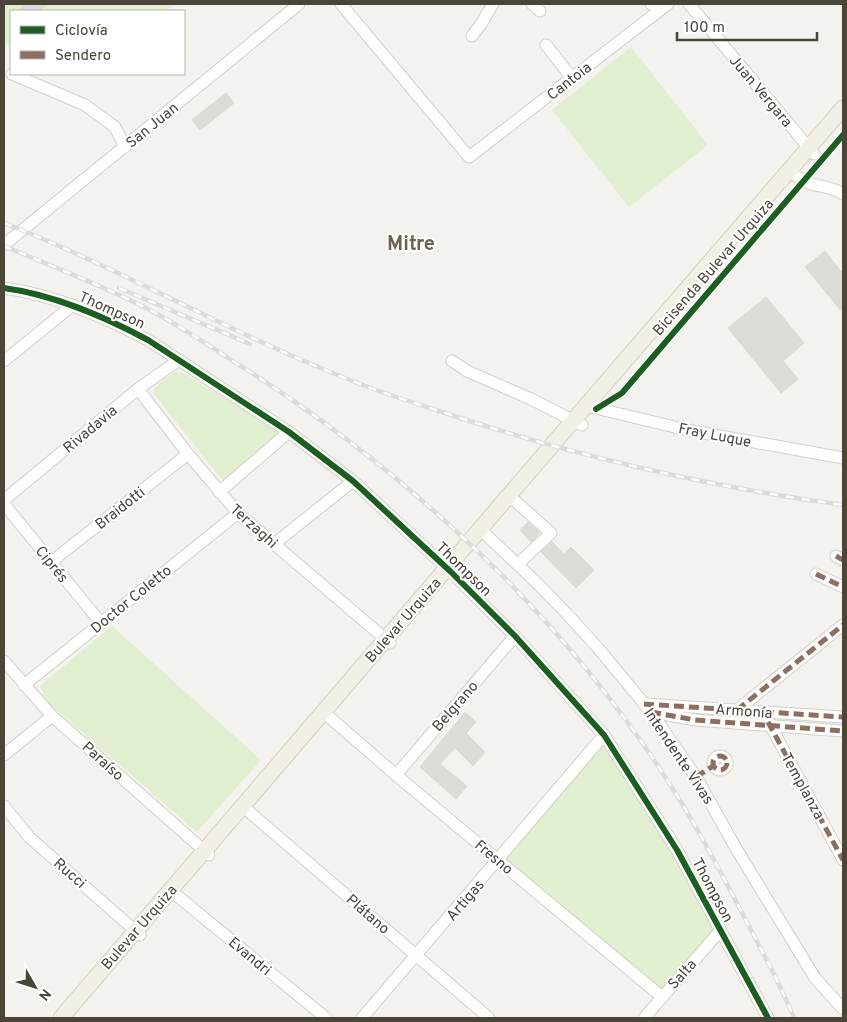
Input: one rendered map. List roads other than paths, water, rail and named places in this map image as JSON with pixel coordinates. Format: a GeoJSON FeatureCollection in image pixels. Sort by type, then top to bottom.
{"type":"FeatureCollection","features":[{"type":"Feature","properties":{"kind":"main road","name":"Bulevar Urquiza"},"geometry":{"type":"LineString","coordinates":[[592,407],[811,151],[843,108]]}},
{"type":"Feature","properties":{"kind":"main road","name":"Bulevar Urquiza"},"geometry":{"type":"LineString","coordinates":[[72,1018],[138,933],[388,641],[796,176],[811,151],[843,120]]}},
{"type":"Feature","properties":{"kind":"main road","name":"Bulevar Urquiza"},"geometry":{"type":"LineString","coordinates":[[483,531],[514,500],[578,423]]}},
{"type":"Feature","properties":{"kind":"main road","name":"Bulevar Urquiza"},"geometry":{"type":"LineString","coordinates":[[61,1018],[175,894],[207,853],[247,810],[328,716],[388,641]]}},
{"type":"Feature","properties":{"kind":"street","name":"San Juan"},"geometry":{"type":"LineString","coordinates":[[8,241],[299,4]]}},
{"type":"Feature","properties":{"kind":"street","name":"Cantoia"},"geometry":{"type":"LineString","coordinates":[[341,4],[469,157],[667,4]]}},
{"type":"Feature","properties":{"kind":"street"},"geometry":{"type":"LineString","coordinates":[[472,36],[493,4]]}},
{"type":"Feature","properties":{"kind":"street"},"geometry":{"type":"LineString","coordinates":[[651,4],[667,4]]}},
{"type":"Feature","properties":{"kind":"street","name":"Juan Vergara"},"geometry":{"type":"LineString","coordinates":[[689,4],[811,151]]}},
{"type":"Feature","properties":{"kind":"street"},"geometry":{"type":"LineString","coordinates":[[546,45],[572,78]]}},
{"type":"Feature","properties":{"kind":"street"},"geometry":{"type":"LineString","coordinates":[[14,75],[85,105],[115,127],[125,146]]}},
{"type":"Feature","properties":{"kind":"street"},"geometry":{"type":"LineString","coordinates":[[796,176],[803,182],[838,190],[843,194]]}},
{"type":"Feature","properties":{"kind":"street","name":"Thompson"},"geometry":{"type":"LineString","coordinates":[[4,288],[32,292],[73,305],[127,329],[178,360],[289,432],[353,481],[449,570],[515,636],[604,735],[677,850],[768,1018]]}},
{"type":"Feature","properties":{"kind":"street"},"geometry":{"type":"LineString","coordinates":[[4,361],[73,305]]}},
{"type":"Feature","properties":{"kind":"street","name":"Rivadavia"},"geometry":{"type":"LineString","coordinates":[[4,502],[138,389],[178,360]]}},
{"type":"Feature","properties":{"kind":"street"},"geometry":{"type":"LineString","coordinates":[[452,361],[467,372],[531,399],[578,423]]}},
{"type":"Feature","properties":{"kind":"street","name":"Terzaghi"},"geometry":{"type":"LineString","coordinates":[[138,389],[188,454],[238,513],[388,641]]}},
{"type":"Feature","properties":{"kind":"street","name":"Fray Luque"},"geometry":{"type":"LineString","coordinates":[[592,407],[687,430],[843,458]]}},
{"type":"Feature","properties":{"kind":"street"},"geometry":{"type":"LineString","coordinates":[[219,492],[289,432]]}},
{"type":"Feature","properties":{"kind":"street","name":"Braidotti"},"geometry":{"type":"LineString","coordinates":[[51,562],[188,454]]}},
{"type":"Feature","properties":{"kind":"street"},"geometry":{"type":"LineString","coordinates":[[274,544],[353,481]]}},
{"type":"Feature","properties":{"kind":"street"},"geometry":{"type":"LineString","coordinates":[[514,500],[551,533],[518,564]]}},
{"type":"Feature","properties":{"kind":"street","name":"Ciprés"},"geometry":{"type":"LineString","coordinates":[[4,502],[101,624]]}},
{"type":"Feature","properties":{"kind":"street","name":"Doctor Coletto"},"geometry":{"type":"LineString","coordinates":[[24,685],[238,513]]}},
{"type":"Feature","properties":{"kind":"street","name":"Intendente Vivas"},"geometry":{"type":"LineString","coordinates":[[483,531],[518,564],[591,640],[648,708],[696,777],[737,850],[815,978],[843,1009]]}},
{"type":"Feature","properties":{"kind":"street"},"geometry":{"type":"LineString","coordinates":[[816,574],[843,587]]}},
{"type":"Feature","properties":{"kind":"street"},"geometry":{"type":"LineString","coordinates":[[737,710],[843,625]]}},
{"type":"Feature","properties":{"kind":"street","name":"Belgrano"},"geometry":{"type":"LineString","coordinates":[[396,775],[515,636]]}},
{"type":"Feature","properties":{"kind":"street","name":"Paraíso"},"geometry":{"type":"LineString","coordinates":[[4,661],[52,716],[207,853]]}},
{"type":"Feature","properties":{"kind":"street","name":"Armonía"},"geometry":{"type":"LineString","coordinates":[[648,708],[737,710],[843,718]]}},
{"type":"Feature","properties":{"kind":"street","name":"Armonía"},"geometry":{"type":"LineString","coordinates":[[648,708],[695,720],[843,731]]}},
{"type":"Feature","properties":{"kind":"street","name":"Templanza"},"geometry":{"type":"LineString","coordinates":[[764,712],[769,725],[843,860]]}},
{"type":"Feature","properties":{"kind":"street"},"geometry":{"type":"LineString","coordinates":[[4,755],[52,716]]}},
{"type":"Feature","properties":{"kind":"street","name":"Fresno"},"geometry":{"type":"LineString","coordinates":[[328,716],[662,997]]}},
{"type":"Feature","properties":{"kind":"street","name":"Artigas"},"geometry":{"type":"LineString","coordinates":[[362,1018],[604,735]]}},
{"type":"Feature","properties":{"kind":"street"},"geometry":{"type":"LineString","coordinates":[[696,777],[713,766]]}},
{"type":"Feature","properties":{"kind":"street","name":"Rucci"},"geometry":{"type":"LineString","coordinates":[[4,806],[29,837],[138,933]]}},
{"type":"Feature","properties":{"kind":"street","name":"Plátano"},"geometry":{"type":"LineString","coordinates":[[247,810],[489,1018]]}},
{"type":"Feature","properties":{"kind":"street","name":"Evandri"},"geometry":{"type":"LineString","coordinates":[[175,894],[326,1018]]}},
{"type":"Feature","properties":{"kind":"street","name":"Salta"},"geometry":{"type":"LineString","coordinates":[[644,1018],[720,931]]}},
{"type":"Feature","properties":{"kind":"railway"},"geometry":{"type":"LineString","coordinates":[[4,223],[91,260],[263,343],[394,396],[488,427],[588,455],[690,479],[843,505]]}},
{"type":"Feature","properties":{"kind":"railway"},"geometry":{"type":"LineString","coordinates":[[4,246],[154,312],[247,370],[309,411],[368,456],[426,504],[482,555],[534,609],[583,665],[629,725],[671,786],[699,832],[724,879],[794,1018]]}},
{"type":"Feature","properties":{"kind":"railway"},"geometry":{"type":"LineString","coordinates":[[119,288],[250,344]]}},
{"type":"Feature","properties":{"kind":"district","name":"Mitre"},"geometry":{"type":"Point","coordinates":[411,243]}}]}
